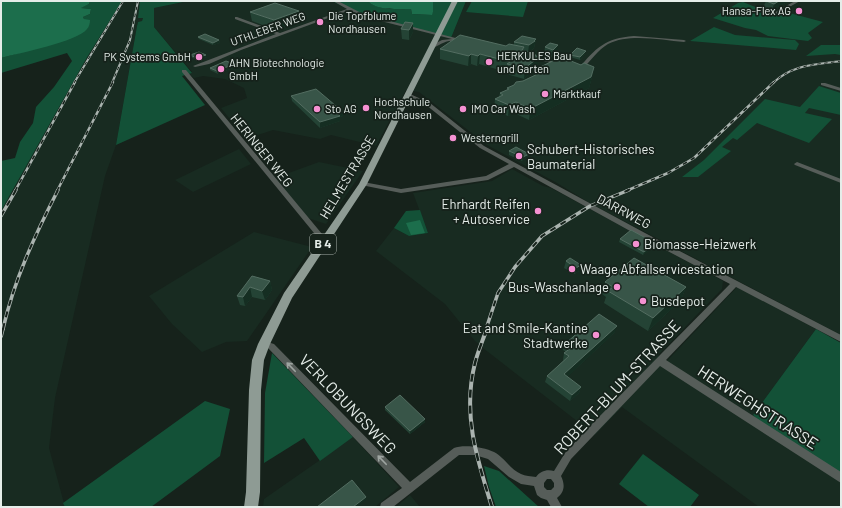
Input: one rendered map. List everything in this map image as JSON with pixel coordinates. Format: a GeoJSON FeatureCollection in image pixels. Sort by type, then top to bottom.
{"type":"FeatureCollection","features":[{"type":"Feature","properties":{"kind":"main road","name":"HELMESTRASSE"},"geometry":{"type":"LineString","coordinates":[[251,507],[253,492],[255,390],[258,360],[264,344],[288,296],[363,184],[405,104],[408,95],[455,1]]}},
{"type":"Feature","properties":{"kind":"street"},"geometry":{"type":"LineString","coordinates":[[335,1],[362,15],[471,42]]}},
{"type":"Feature","properties":{"kind":"street"},"geometry":{"type":"LineString","coordinates":[[774,14],[798,1]]}},
{"type":"Feature","properties":{"kind":"street","name":"UTHLEBER WEG"},"geometry":{"type":"LineString","coordinates":[[194,66],[207,63],[238,49],[349,9]]}},
{"type":"Feature","properties":{"kind":"street"},"geometry":{"type":"LineString","coordinates":[[236,18],[279,34]]}},
{"type":"Feature","properties":{"kind":"street"},"geometry":{"type":"LineString","coordinates":[[580,69],[605,44],[621,38],[630,37],[684,41]]}},
{"type":"Feature","properties":{"kind":"street"},"geometry":{"type":"LineString","coordinates":[[432,47],[443,41],[464,40]]}},
{"type":"Feature","properties":{"kind":"street"},"geometry":{"type":"LineString","coordinates":[[521,54],[567,66]]}},
{"type":"Feature","properties":{"kind":"street"},"geometry":{"type":"LineString","coordinates":[[574,67],[586,70]]}},
{"type":"Feature","properties":{"kind":"street","name":"HERINGER WEG"},"geometry":{"type":"LineString","coordinates":[[184,71],[325,242]]}},
{"type":"Feature","properties":{"kind":"street"},"geometry":{"type":"LineString","coordinates":[[823,84],[841,90]]}},
{"type":"Feature","properties":{"kind":"street","name":"DARRWEG"},"geometry":{"type":"LineString","coordinates":[[408,95],[425,102],[482,147],[643,235],[841,339]]}},
{"type":"Feature","properties":{"kind":"street"},"geometry":{"type":"LineString","coordinates":[[405,104],[414,101],[425,102]]}},
{"type":"Feature","properties":{"kind":"street"},"geometry":{"type":"LineString","coordinates":[[363,184],[401,191],[488,178],[514,164]]}},
{"type":"Feature","properties":{"kind":"street"},"geometry":{"type":"LineString","coordinates":[[797,164],[841,181]]}},
{"type":"Feature","properties":{"kind":"street","name":"ROBERT-BLUM-STRASSE"},"geometry":{"type":"LineString","coordinates":[[555,478],[568,456],[736,283]]}},
{"type":"Feature","properties":{"kind":"street","name":"VERLOBUNGSWEG"},"geometry":{"type":"LineString","coordinates":[[264,344],[271,346],[409,488]]}},
{"type":"Feature","properties":{"kind":"street","name":"HERWEGHSTRASSE"},"geometry":{"type":"LineString","coordinates":[[660,361],[841,478]]}},
{"type":"Feature","properties":{"kind":"street"},"geometry":{"type":"LineString","coordinates":[[385,507],[457,451],[475,451],[491,456],[520,479],[538,482]]}},
{"type":"Feature","properties":{"kind":"street"},"geometry":{"type":"LineString","coordinates":[[543,475],[552,476],[555,478],[560,486],[559,490],[554,495],[543,493],[538,482],[539,478],[543,475]]}},
{"type":"Feature","properties":{"kind":"street"},"geometry":{"type":"LineString","coordinates":[[550,495],[557,507]]}},
{"type":"Feature","properties":{"kind":"shaded area"},"geometry":{"type":"Polygon","coordinates":[[[1,1],[90,1],[89,4],[81,8],[91,9],[90,14],[83,17],[84,19],[90,20],[90,24],[81,34],[60,43],[1,58],[1,1]]]}},
{"type":"Feature","properties":{"kind":"shaded area"},"geometry":{"type":"Polygon","coordinates":[[[90,1],[122,1],[86,59],[1,211],[1,161],[15,158],[20,142],[33,123],[36,107],[54,87],[72,61],[67,53],[1,73],[1,58],[65,40],[84,19],[83,17],[90,14],[91,9],[80,8],[89,4],[90,1]]]}},
{"type":"Feature","properties":{"kind":"shaded area"},"geometry":{"type":"Polygon","coordinates":[[[122,1],[140,1],[139,18],[143,18],[142,21],[138,22],[137,26],[116,145],[105,176],[55,398],[49,448],[65,507],[1,507],[1,211],[86,59],[122,1]]]}},
{"type":"Feature","properties":{"kind":"shaded area"},"geometry":{"type":"Polygon","coordinates":[[[140,1],[188,1],[154,8],[154,27],[192,73],[182,76],[205,105],[116,145],[137,26],[138,22],[142,21],[143,18],[138,18],[140,1]]]}},
{"type":"Feature","properties":{"kind":"shaded area"},"geometry":{"type":"Polygon","coordinates":[[[188,1],[332,1],[358,14],[451,38],[466,1],[841,1],[841,335],[588,202],[557,183],[487,145],[419,92],[406,90],[376,146],[331,135],[320,139],[273,130],[246,139],[221,108],[247,98],[244,88],[225,79],[203,76],[194,78],[189,74],[192,72],[154,27],[154,8],[188,1]]]}},
{"type":"Feature","properties":{"kind":"shaded area"},"geometry":{"type":"Polygon","coordinates":[[[332,1],[368,1],[382,8],[411,9],[412,14],[431,15],[433,12],[433,1],[466,1],[451,38],[358,14],[332,1]]]}},
{"type":"Feature","properties":{"kind":"shaded area"},"geometry":{"type":"Polygon","coordinates":[[[368,1],[433,1],[433,12],[432,15],[412,14],[411,9],[382,8],[368,1]]]}},
{"type":"Feature","properties":{"kind":"shaded area"},"geometry":{"type":"Polygon","coordinates":[[[472,1],[528,1],[523,17],[466,12],[472,1]]]}},
{"type":"Feature","properties":{"kind":"shaded area"},"geometry":{"type":"Polygon","coordinates":[[[743,2],[775,15],[782,11],[823,22],[808,33],[812,38],[808,41],[768,36],[756,30],[713,18],[738,3],[743,2]]]}},
{"type":"Feature","properties":{"kind":"shaded area"},"geometry":{"type":"Polygon","coordinates":[[[714,27],[735,35],[795,40],[799,44],[796,50],[690,41],[714,27]]]}},
{"type":"Feature","properties":{"kind":"shaded area"},"geometry":{"type":"Polygon","coordinates":[[[821,45],[841,45],[841,55],[806,56],[821,45]]]}},
{"type":"Feature","properties":{"kind":"shaded area"},"geometry":{"type":"Polygon","coordinates":[[[819,86],[841,93],[841,115],[809,108],[805,113],[832,119],[809,143],[757,123],[737,140],[733,138],[722,147],[731,151],[698,177],[682,177],[704,160],[765,99],[800,107],[819,86]]]}},
{"type":"Feature","properties":{"kind":"shaded area"},"geometry":{"type":"Polygon","coordinates":[[[239,149],[251,164],[193,192],[175,180],[239,149]]]}},
{"type":"Feature","properties":{"kind":"shaded area"},"geometry":{"type":"Polygon","coordinates":[[[319,162],[363,171],[326,224],[308,218],[275,178],[319,162]]]}},
{"type":"Feature","properties":{"kind":"shaded area"},"geometry":{"type":"Polygon","coordinates":[[[512,169],[543,186],[551,188],[723,281],[722,289],[658,355],[667,361],[737,287],[816,329],[753,415],[841,474],[841,507],[759,507],[622,407],[595,435],[483,348],[475,341],[445,304],[376,251],[394,228],[409,236],[428,233],[413,193],[492,181],[512,169]]]}},
{"type":"Feature","properties":{"kind":"shaded area"},"geometry":{"type":"Polygon","coordinates":[[[420,210],[428,233],[409,236],[394,228],[406,211],[420,210]]]}},
{"type":"Feature","properties":{"kind":"shaded area"},"geometry":{"type":"Polygon","coordinates":[[[420,220],[425,233],[411,235],[406,223],[420,220]]]}},
{"type":"Feature","properties":{"kind":"shaded area"},"geometry":{"type":"Polygon","coordinates":[[[254,232],[312,247],[247,341],[226,342],[202,352],[172,324],[149,296],[254,232]]]}},
{"type":"Feature","properties":{"kind":"shaded area"},"geometry":{"type":"Polygon","coordinates":[[[816,329],[841,343],[841,474],[760,422],[753,415],[816,329]]]}},
{"type":"Feature","properties":{"kind":"shaded area"},"geometry":{"type":"Polygon","coordinates":[[[272,353],[353,437],[320,461],[304,438],[264,463],[265,393],[272,353]]]}},
{"type":"Feature","properties":{"kind":"shaded area"},"geometry":{"type":"Polygon","coordinates":[[[205,401],[230,409],[220,456],[151,507],[65,507],[63,503],[205,401]]]}},
{"type":"Feature","properties":{"kind":"shaded area"},"geometry":{"type":"Polygon","coordinates":[[[353,437],[399,487],[375,507],[263,507],[264,499],[353,437]]]}},
{"type":"Feature","properties":{"kind":"shaded area"},"geometry":{"type":"Polygon","coordinates":[[[643,454],[699,495],[690,507],[649,507],[619,484],[643,454]]]}},
{"type":"Feature","properties":{"kind":"shaded area"},"geometry":{"type":"Polygon","coordinates":[[[484,466],[499,471],[539,507],[496,507],[484,466]]]}},
{"type":"Feature","properties":{"kind":"shaded area"},"geometry":{"type":"Polygon","coordinates":[[[410,495],[420,507],[396,507],[410,495]]]}},
{"type":"Feature","properties":{"kind":"building"},"geometry":{"type":"Polygon","coordinates":[[[766,1],[779,1],[774,4],[766,1]]]}},
{"type":"Feature","properties":{"kind":"building"},"geometry":{"type":"Polygon","coordinates":[[[275,3],[299,11],[274,20],[250,12],[275,3]]]}},
{"type":"Feature","properties":{"kind":"building"},"geometry":{"type":"Polygon","coordinates":[[[405,22],[413,23],[409,30],[401,29],[405,22]]]}},
{"type":"Feature","properties":{"kind":"building"},"geometry":{"type":"Polygon","coordinates":[[[205,34],[219,40],[213,43],[198,37],[205,34]]]}},
{"type":"Feature","properties":{"kind":"building"},"geometry":{"type":"Polygon","coordinates":[[[460,35],[506,46],[509,44],[524,47],[522,50],[534,53],[539,57],[525,68],[507,64],[510,62],[480,54],[478,56],[471,54],[469,56],[440,49],[460,35]]]}},
{"type":"Feature","properties":{"kind":"building"},"geometry":{"type":"Polygon","coordinates":[[[522,36],[536,39],[529,45],[514,42],[522,36]]]}},
{"type":"Feature","properties":{"kind":"building"},"geometry":{"type":"Polygon","coordinates":[[[550,43],[558,45],[553,50],[545,47],[550,43]]]}},
{"type":"Feature","properties":{"kind":"building"},"geometry":{"type":"Polygon","coordinates":[[[577,48],[586,51],[580,57],[570,55],[577,48]]]}},
{"type":"Feature","properties":{"kind":"building"},"geometry":{"type":"Polygon","coordinates":[[[199,52],[206,55],[197,58],[190,55],[199,52]]]}},
{"type":"Feature","properties":{"kind":"building"},"geometry":{"type":"Polygon","coordinates":[[[557,59],[571,61],[581,65],[584,63],[594,67],[591,77],[530,109],[516,102],[509,105],[495,99],[503,95],[500,93],[509,89],[507,88],[514,85],[516,82],[523,81],[542,72],[536,69],[557,59]]]}},
{"type":"Feature","properties":{"kind":"building"},"geometry":{"type":"Polygon","coordinates":[[[226,61],[234,64],[217,71],[210,68],[226,61]]]}},
{"type":"Feature","properties":{"kind":"building","name":"Sto AG"},"geometry":{"type":"Polygon","coordinates":[[[316,89],[342,111],[336,113],[340,116],[320,122],[291,96],[316,89]]]}},
{"type":"Feature","properties":{"kind":"building"},"geometry":{"type":"Polygon","coordinates":[[[516,147],[529,154],[523,157],[509,151],[516,147]]]}},
{"type":"Feature","properties":{"kind":"building","name":"Biomasse-Heizwerk"},"geometry":{"type":"Polygon","coordinates":[[[631,230],[655,243],[644,252],[620,239],[631,230]]]}},
{"type":"Feature","properties":{"kind":"building"},"geometry":{"type":"Polygon","coordinates":[[[570,258],[581,265],[576,268],[566,261],[570,258]]]}},
{"type":"Feature","properties":{"kind":"building"},"geometry":{"type":"Polygon","coordinates":[[[634,258],[686,287],[653,318],[608,291],[613,287],[605,282],[634,258]]]}},
{"type":"Feature","properties":{"kind":"building"},"geometry":{"type":"Polygon","coordinates":[[[252,276],[270,281],[262,291],[250,287],[243,297],[237,296],[252,276]]]}},
{"type":"Feature","properties":{"kind":"building"},"geometry":{"type":"Polygon","coordinates":[[[599,314],[617,326],[564,374],[581,387],[572,395],[547,376],[569,356],[564,353],[571,348],[565,344],[599,314]]]}},
{"type":"Feature","properties":{"kind":"building"},"geometry":{"type":"Polygon","coordinates":[[[400,395],[425,419],[410,431],[385,407],[400,395]]]}},
{"type":"Feature","properties":{"kind":"building"},"geometry":{"type":"Polygon","coordinates":[[[352,480],[366,497],[353,507],[317,507],[352,480]]]}},
{"type":"Feature","properties":{"kind":"railway"},"geometry":{"type":"LineString","coordinates":[[74,83],[123,1]]}},
{"type":"Feature","properties":{"kind":"railway"},"geometry":{"type":"LineString","coordinates":[[112,83],[130,40],[138,1]]}},
{"type":"Feature","properties":{"kind":"railway"},"geometry":{"type":"LineString","coordinates":[[773,83],[788,72],[805,66],[841,61]]}},
{"type":"Feature","properties":{"kind":"railway"},"geometry":{"type":"LineString","coordinates":[[15,191],[75,82]]}},
{"type":"Feature","properties":{"kind":"railway"},"geometry":{"type":"LineString","coordinates":[[57,191],[113,82]]}},
{"type":"Feature","properties":{"kind":"railway"},"geometry":{"type":"LineString","coordinates":[[626,191],[668,173],[694,158],[774,82]]}},
{"type":"Feature","properties":{"kind":"railway"},"geometry":{"type":"LineString","coordinates":[[1,216],[16,190]]}},
{"type":"Feature","properties":{"kind":"railway"},"geometry":{"type":"LineString","coordinates":[[3,329],[19,275],[41,224],[58,190]]}},
{"type":"Feature","properties":{"kind":"railway"},"geometry":{"type":"LineString","coordinates":[[486,329],[498,293],[515,267],[542,236],[590,206],[629,190]]}},
{"type":"Feature","properties":{"kind":"railway"},"geometry":{"type":"LineString","coordinates":[[1,336],[3,328]]}},
{"type":"Feature","properties":{"kind":"railway"},"geometry":{"type":"LineString","coordinates":[[487,328],[475,363],[471,382],[470,400],[473,436],[481,471],[492,507]]}},
{"type":"Feature","properties":{"kind":"place","name":"Hansa-Flex AG"},"geometry":{"type":"Point","coordinates":[799,11]}},
{"type":"Feature","properties":{"kind":"place","name":"Die Topfblume Nordhausen"},"geometry":{"type":"Point","coordinates":[320,22]}},
{"type":"Feature","properties":{"kind":"place","name":"PK Systems GmbH"},"geometry":{"type":"Point","coordinates":[199,57]}},
{"type":"Feature","properties":{"kind":"place","name":"HERKULES Bau und Garten"},"geometry":{"type":"Point","coordinates":[489,62]}},
{"type":"Feature","properties":{"kind":"place","name":"AHN Biotechnologie GmbH"},"geometry":{"type":"Point","coordinates":[221,69]}},
{"type":"Feature","properties":{"kind":"place","name":"Marktkauf"},"geometry":{"type":"Point","coordinates":[545,94]}},
{"type":"Feature","properties":{"kind":"place","name":"Hochschule Nordhausen"},"geometry":{"type":"Point","coordinates":[366,108]}},
{"type":"Feature","properties":{"kind":"place","name":"Sto AG"},"geometry":{"type":"Point","coordinates":[317,109]}},
{"type":"Feature","properties":{"kind":"place","name":"IMO Car Wash"},"geometry":{"type":"Point","coordinates":[463,109]}},
{"type":"Feature","properties":{"kind":"place","name":"Westerngrill"},"geometry":{"type":"Point","coordinates":[453,138]}},
{"type":"Feature","properties":{"kind":"place","name":"Schubert-Historisches Baumaterial"},"geometry":{"type":"Point","coordinates":[519,156]}},
{"type":"Feature","properties":{"kind":"place","name":"Ehrhardt Reifen + Autoservice"},"geometry":{"type":"Point","coordinates":[538,211]}},
{"type":"Feature","properties":{"kind":"place","name":"Biomasse-Heizwerk"},"geometry":{"type":"Point","coordinates":[636,244]}},
{"type":"Feature","properties":{"kind":"place","name":"Waage Abfallservicestation"},"geometry":{"type":"Point","coordinates":[572,269]}},
{"type":"Feature","properties":{"kind":"place","name":"Bus-Waschanlage"},"geometry":{"type":"Point","coordinates":[617,287]}},
{"type":"Feature","properties":{"kind":"place","name":"Busdepot"},"geometry":{"type":"Point","coordinates":[643,301]}},
{"type":"Feature","properties":{"kind":"place","name":"Eat and Smile-Kantine Stadtwerke"},"geometry":{"type":"Point","coordinates":[596,335]}}]}
